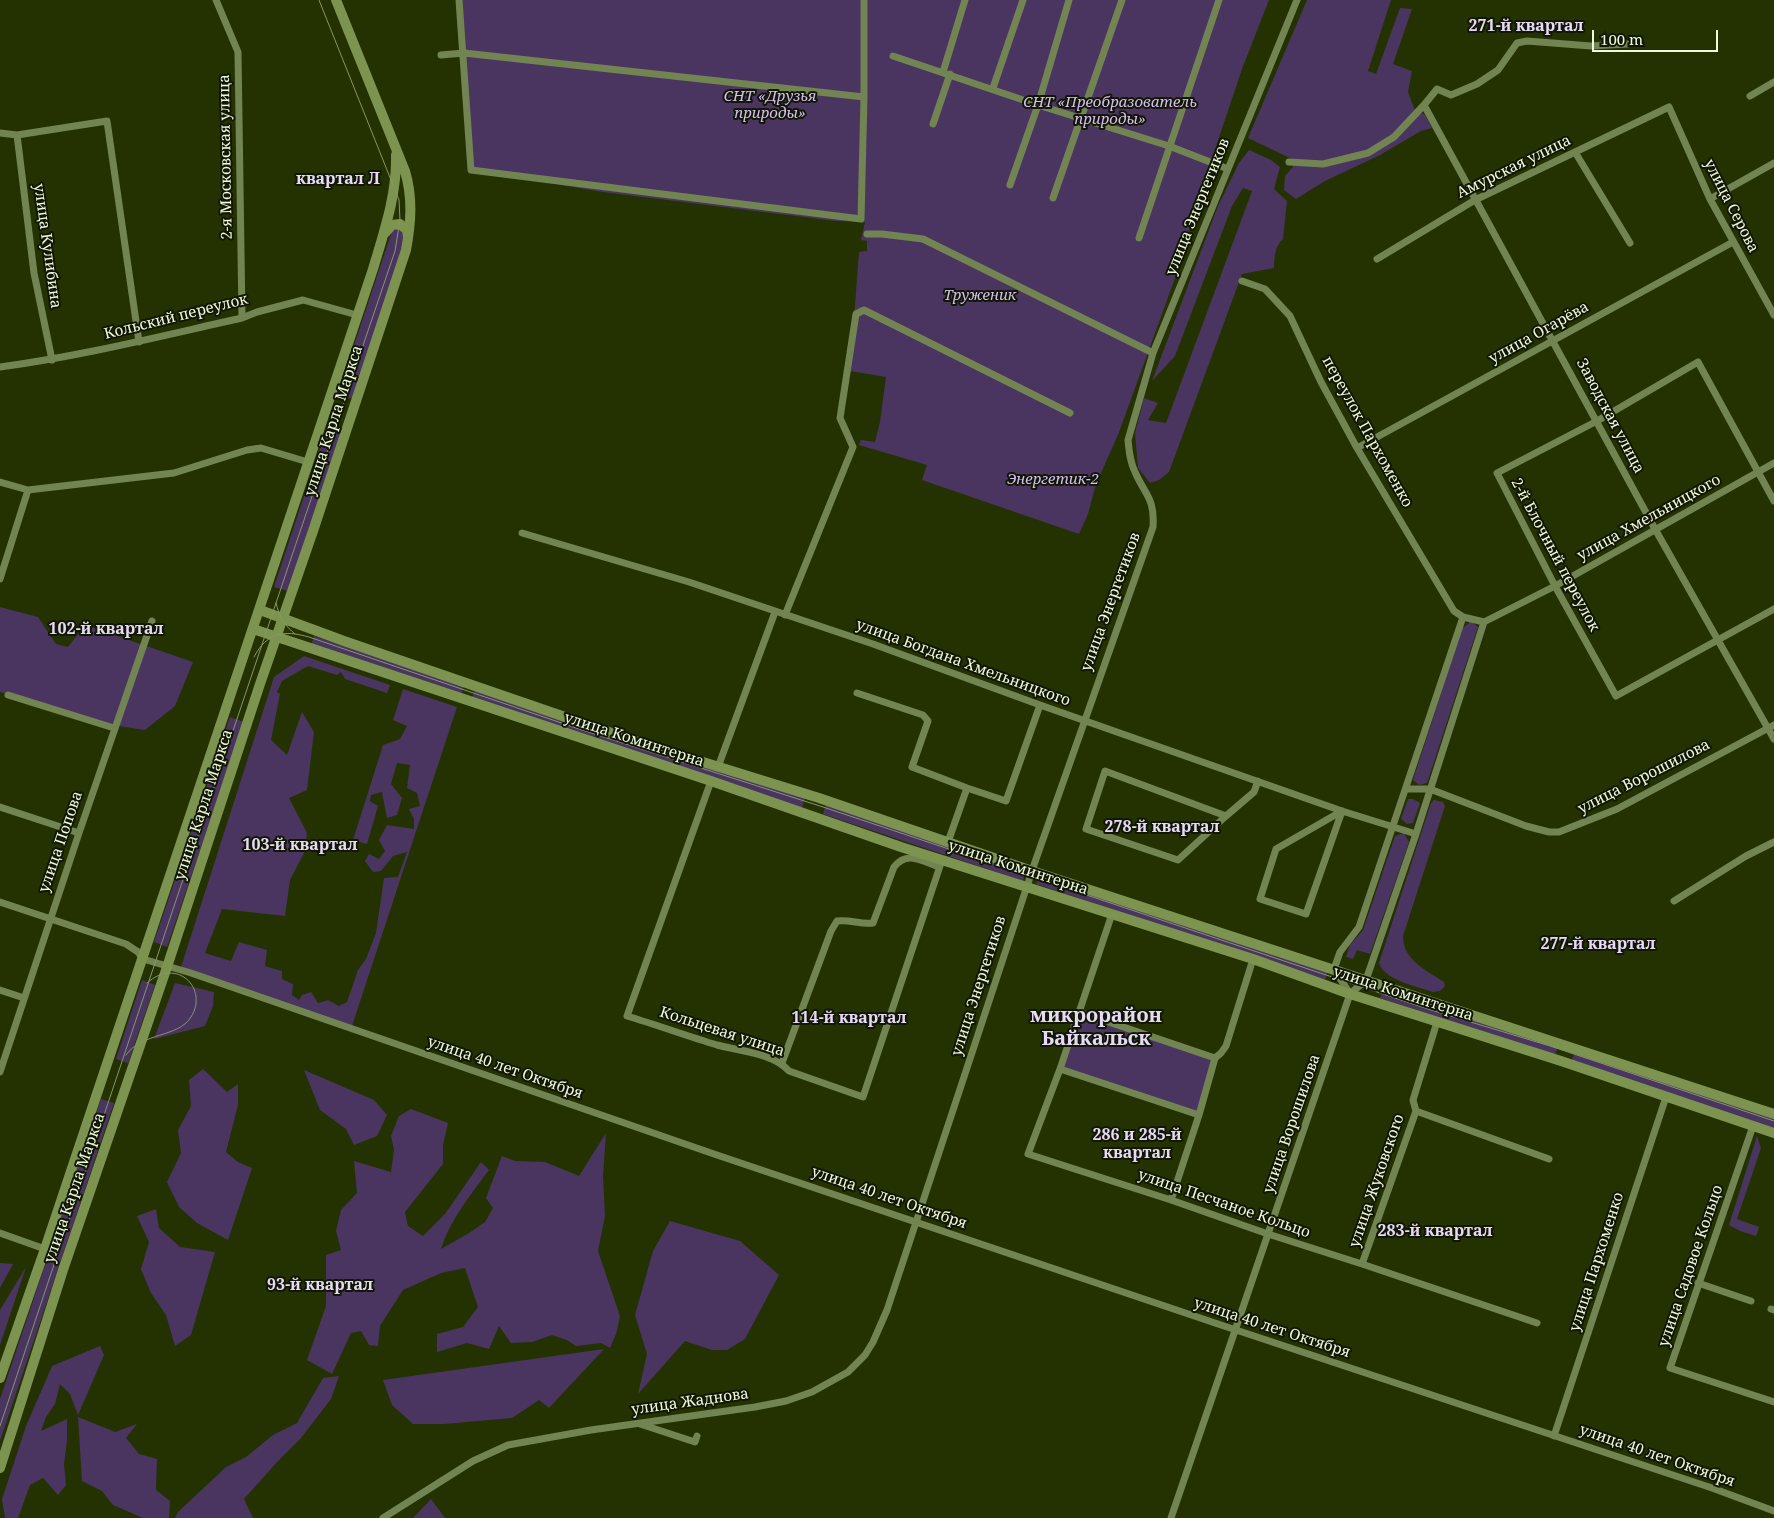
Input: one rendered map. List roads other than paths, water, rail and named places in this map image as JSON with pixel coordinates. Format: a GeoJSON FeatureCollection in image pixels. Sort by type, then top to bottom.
{"type":"FeatureCollection","features":[{"type":"Feature","properties":{"kind":"street","name":"2-я Московская улица"},"geometry":{"type":"LineString","coordinates":[[216,0],[238,52],[242,318]]}},
{"type":"Feature","properties":{"kind":"street","name":"улица Карла Маркса"},"geometry":{"type":"LineString","coordinates":[[0,1468],[63,1270],[167,967],[404,257],[411,210],[410,191],[405,171],[336,0]]}},
{"type":"Feature","properties":{"kind":"street"},"geometry":{"type":"LineString","coordinates":[[459,0],[464,53],[470,170],[861,218],[864,0]]}},
{"type":"Feature","properties":{"kind":"street"},"geometry":{"type":"LineString","coordinates":[[933,124],[966,0]]}},
{"type":"Feature","properties":{"kind":"street"},"geometry":{"type":"LineString","coordinates":[[993,88],[1023,0]]}},
{"type":"Feature","properties":{"kind":"street"},"geometry":{"type":"LineString","coordinates":[[1010,185],[1038,105],[1069,0]]}},
{"type":"Feature","properties":{"kind":"street"},"geometry":{"type":"LineString","coordinates":[[1053,198],[1122,0]]}},
{"type":"Feature","properties":{"kind":"street"},"geometry":{"type":"LineString","coordinates":[[1138,238],[1219,0]]}},
{"type":"Feature","properties":{"kind":"street","name":"улица Энергетиков"},"geometry":{"type":"LineString","coordinates":[[915,1222],[1032,871],[1153,527],[1154,514],[1152,505],[1149,496],[1134,471],[1129,455],[1128,440],[1153,353],[1297,0]]}},
{"type":"Feature","properties":{"kind":"street"},"geometry":{"type":"LineString","coordinates":[[1289,162],[1323,164],[1368,152],[1394,137],[1437,89],[1450,96],[1477,84],[1498,70],[1517,42],[1527,41],[1591,46],[1627,44]]}},
{"type":"Feature","properties":{"kind":"street"},"geometry":{"type":"LineString","coordinates":[[441,55],[464,53],[864,98]]}},
{"type":"Feature","properties":{"kind":"street"},"geometry":{"type":"LineString","coordinates":[[893,56],[1168,146],[1228,169]]}},
{"type":"Feature","properties":{"kind":"street"},"geometry":{"type":"LineString","coordinates":[[1750,96],[1774,82]]}},
{"type":"Feature","properties":{"kind":"street","name":"Заводская улица"},"geometry":{"type":"LineString","coordinates":[[1424,105],[1717,640],[1771,726],[1774,739]]}},
{"type":"Feature","properties":{"kind":"street","name":"Амурская улица"},"geometry":{"type":"LineString","coordinates":[[1377,260],[1475,200],[1669,107]]}},
{"type":"Feature","properties":{"kind":"street","name":"улица Серова"},"geometry":{"type":"LineString","coordinates":[[1669,107],[1710,199],[1774,315]]}},
{"type":"Feature","properties":{"kind":"street"},"geometry":{"type":"LineString","coordinates":[[0,133],[17,135],[107,121],[139,342]]}},
{"type":"Feature","properties":{"kind":"street","name":"улица Кулибина"},"geometry":{"type":"LineString","coordinates":[[17,135],[34,273],[52,360]]}},
{"type":"Feature","properties":{"kind":"street","name":"улица Карла Маркса"},"geometry":{"type":"LineString","coordinates":[[0,1378],[143,959],[167,880],[260,610],[357,315],[391,208],[396,177],[396,149]]}},
{"type":"Feature","properties":{"kind":"street"},"geometry":{"type":"LineString","coordinates":[[1574,152],[1630,243]]}},
{"type":"Feature","properties":{"kind":"street"},"geometry":{"type":"LineString","coordinates":[[1710,199],[1774,163]]}},
{"type":"Feature","properties":{"kind":"street"},"geometry":{"type":"LineString","coordinates":[[380,243],[389,228],[395,224],[400,224],[406,228],[408,238]]}},
{"type":"Feature","properties":{"kind":"street"},"geometry":{"type":"LineString","coordinates":[[867,234],[923,239],[1153,353]]}},
{"type":"Feature","properties":{"kind":"street","name":"улица Огарёва"},"geometry":{"type":"LineString","coordinates":[[1358,448],[1733,242]]}},
{"type":"Feature","properties":{"kind":"street","name":"переулок Пархоменко"},"geometry":{"type":"LineString","coordinates":[[1242,281],[1265,289],[1290,316],[1322,382],[1358,448],[1454,611],[1462,617]]}},
{"type":"Feature","properties":{"kind":"street","name":"Кольский переулок"},"geometry":{"type":"LineString","coordinates":[[0,367],[52,360],[139,342],[242,318],[257,312],[303,300],[357,315]]}},
{"type":"Feature","properties":{"kind":"street"},"geometry":{"type":"LineString","coordinates":[[785,615],[853,447],[840,418],[856,314],[864,310],[1070,413]]}},
{"type":"Feature","properties":{"kind":"street","name":"2-й Блочный переулок"},"geometry":{"type":"LineString","coordinates":[[1717,640],[1616,696],[1555,586],[1497,473],[1597,421],[1698,362],[1758,472]]}},
{"type":"Feature","properties":{"kind":"street"},"geometry":{"type":"LineString","coordinates":[[0,482],[28,490],[174,473],[247,450],[261,448],[308,462]]}},
{"type":"Feature","properties":{"kind":"street","name":"улица Хмельницкого"},"geometry":{"type":"LineString","coordinates":[[1484,622],[1555,586],[1774,463]]}},
{"type":"Feature","properties":{"kind":"street"},"geometry":{"type":"LineString","coordinates":[[1758,472],[1774,501]]}},
{"type":"Feature","properties":{"kind":"street"},"geometry":{"type":"LineString","coordinates":[[0,579],[28,490]]}},
{"type":"Feature","properties":{"kind":"street","name":"улица Богдана Хмельницкого"},"geometry":{"type":"LineString","coordinates":[[522,533],[689,582],[873,644],[1342,811],[1416,834]]}},
{"type":"Feature","properties":{"kind":"street"},"geometry":{"type":"LineString","coordinates":[[1717,640],[1774,608]]}},
{"type":"Feature","properties":{"kind":"street","name":"улица Коминтерна"},"geometry":{"type":"LineString","coordinates":[[260,610],[470,685],[718,767],[819,798],[1032,871],[1774,1114]]}},
{"type":"Feature","properties":{"kind":"street"},"geometry":{"type":"LineString","coordinates":[[718,767],[775,612]]}},
{"type":"Feature","properties":{"kind":"street"},"geometry":{"type":"LineString","coordinates":[[1462,617],[1484,622],[1416,834],[1366,980],[1350,994],[1334,969],[1340,952],[1359,927],[1462,617]]}},
{"type":"Feature","properties":{"kind":"street","name":"улица Попова"},"geometry":{"type":"LineString","coordinates":[[0,1072],[2,1058],[152,621]]}},
{"type":"Feature","properties":{"kind":"street","name":"улица Коминтерна"},"geometry":{"type":"LineString","coordinates":[[253,629],[711,781],[941,863],[1027,887],[1253,959],[1350,994],[1561,1061],[1774,1133]]}},
{"type":"Feature","properties":{"kind":"street"},"geometry":{"type":"LineString","coordinates":[[857,693],[923,714],[928,721],[912,767],[1006,801],[1040,705]]}},
{"type":"Feature","properties":{"kind":"street"},"geometry":{"type":"LineString","coordinates":[[8,695],[114,728]]}},
{"type":"Feature","properties":{"kind":"street","name":"улица Ворошилова"},"geometry":{"type":"LineString","coordinates":[[1430,789],[1526,826],[1549,832],[1559,832],[1617,809],[1771,726]]}},
{"type":"Feature","properties":{"kind":"street"},"geometry":{"type":"LineString","coordinates":[[1226,816],[1105,771],[1086,829],[1178,860],[1254,792],[1258,781]]}},
{"type":"Feature","properties":{"kind":"street","name":"Кольцевая улица"},"geometry":{"type":"LineString","coordinates":[[711,781],[628,1016],[717,1045],[782,1063],[789,1071],[863,1097],[941,863]]}},
{"type":"Feature","properties":{"kind":"street"},"geometry":{"type":"LineString","coordinates":[[948,842],[967,788]]}},
{"type":"Feature","properties":{"kind":"street"},"geometry":{"type":"LineString","coordinates":[[1406,789],[1430,789]]}},
{"type":"Feature","properties":{"kind":"street"},"geometry":{"type":"LineString","coordinates":[[0,807],[79,833]]}},
{"type":"Feature","properties":{"kind":"street"},"geometry":{"type":"LineString","coordinates":[[1342,811],[1306,914],[1260,899],[1276,849],[1342,811]]}},
{"type":"Feature","properties":{"kind":"street"},"geometry":{"type":"LineString","coordinates":[[1674,901],[1746,856],[1774,842]]}},
{"type":"Feature","properties":{"kind":"street"},"geometry":{"type":"LineString","coordinates":[[782,1063],[831,931],[837,921],[847,920],[868,924],[873,923],[894,866],[899,860],[909,856],[941,863]]}},
{"type":"Feature","properties":{"kind":"street","name":"улица 40 лет Октября"},"geometry":{"type":"LineString","coordinates":[[0,902],[126,944],[138,952],[143,959],[209,980],[504,1083],[1235,1330],[1712,1488],[1774,1511]]}},
{"type":"Feature","properties":{"kind":"street","name":"улица Песчаное Кольцо"},"geometry":{"type":"LineString","coordinates":[[1112,914],[1060,1069],[1028,1154],[1172,1200],[1268,1234],[1537,1323]]}},
{"type":"Feature","properties":{"kind":"street"},"geometry":{"type":"LineString","coordinates":[[1172,1200],[1199,1115],[1214,1058],[1226,1046],[1253,959]]}},
{"type":"Feature","properties":{"kind":"street"},"geometry":{"type":"LineString","coordinates":[[0,990],[24,998]]}},
{"type":"Feature","properties":{"kind":"street","name":"улица Ворошилова"},"geometry":{"type":"LineString","coordinates":[[1171,1518],[1350,994]]}},
{"type":"Feature","properties":{"kind":"street"},"geometry":{"type":"LineString","coordinates":[[1079,1012],[1214,1058]]}},
{"type":"Feature","properties":{"kind":"street","name":"улица Жуковского"},"geometry":{"type":"LineString","coordinates":[[1362,1264],[1416,1111],[1413,1100],[1437,1022]]}},
{"type":"Feature","properties":{"kind":"street"},"geometry":{"type":"LineString","coordinates":[[1561,1061],[1567,1045]]}},
{"type":"Feature","properties":{"kind":"street"},"geometry":{"type":"LineString","coordinates":[[1060,1069],[1199,1115]]}},
{"type":"Feature","properties":{"kind":"street","name":"улица Пархоменко"},"geometry":{"type":"LineString","coordinates":[[1554,1436],[1666,1097]]}},
{"type":"Feature","properties":{"kind":"street"},"geometry":{"type":"LineString","coordinates":[[1416,1111],[1549,1160]]}},
{"type":"Feature","properties":{"kind":"street","name":"улица Садовое Кольцо"},"geometry":{"type":"LineString","coordinates":[[1753,1126],[1670,1368],[1774,1402]]}},
{"type":"Feature","properties":{"kind":"street","name":"улица Жаднова"},"geometry":{"type":"LineString","coordinates":[[383,1518],[473,1461],[508,1445],[591,1430],[755,1408],[786,1401],[812,1392],[848,1372],[865,1355],[873,1342],[887,1310],[915,1222]]}},
{"type":"Feature","properties":{"kind":"street"},"geometry":{"type":"LineString","coordinates":[[0,1233],[45,1249]]}},
{"type":"Feature","properties":{"kind":"street"},"geometry":{"type":"LineString","coordinates":[[1698,1284],[1751,1302]]}},
{"type":"Feature","properties":{"kind":"street"},"geometry":{"type":"LineString","coordinates":[[638,1424],[694,1442],[697,1436]]}},
{"type":"Feature","properties":{"kind":"tram line"},"geometry":{"type":"LineString","coordinates":[[0,1426],[395,251],[400,220],[399,200],[319,0]]}},
{"type":"Feature","properties":{"kind":"tram line"},"geometry":{"type":"LineString","coordinates":[[276,603],[283,620],[295,634]]}},
{"type":"Feature","properties":{"kind":"tram line"},"geometry":{"type":"LineString","coordinates":[[254,657],[265,642],[277,635],[292,634],[309,637],[582,730],[820,806],[1431,1010],[1550,1046],[1774,1121]]}},
{"type":"Feature","properties":{"kind":"tram line"},"geometry":{"type":"LineString","coordinates":[[126,1055],[141,1042],[178,1029],[191,1017],[196,1006],[196,996],[193,987],[187,979],[179,975],[169,973],[158,976],[147,983]]}},
{"type":"Feature","properties":{"kind":"district","name":"271-й квартал"},"geometry":{"type":"Point","coordinates":[1526,26]}},
{"type":"Feature","properties":{"kind":"district","name":"квартал Л"},"geometry":{"type":"Point","coordinates":[338,179]}},
{"type":"Feature","properties":{"kind":"district","name":"102-й квартал"},"geometry":{"type":"Point","coordinates":[106,629]}},
{"type":"Feature","properties":{"kind":"district","name":"278-й квартал"},"geometry":{"type":"Point","coordinates":[1162,827]}},
{"type":"Feature","properties":{"kind":"district","name":"103-й квартал"},"geometry":{"type":"Point","coordinates":[300,845]}},
{"type":"Feature","properties":{"kind":"district","name":"277-й квартал"},"geometry":{"type":"Point","coordinates":[1598,944]}},
{"type":"Feature","properties":{"kind":"district","name":"114-й квартал"},"geometry":{"type":"Point","coordinates":[849,1018]}},
{"type":"Feature","properties":{"kind":"district","name":"микрорайон Байкальск"},"geometry":{"type":"Point","coordinates":[1096,1028]}},
{"type":"Feature","properties":{"kind":"district","name":"286 и 285-й квартал"},"geometry":{"type":"Point","coordinates":[1137,1144]}},
{"type":"Feature","properties":{"kind":"district","name":"283-й квартал"},"geometry":{"type":"Point","coordinates":[1435,1231]}},
{"type":"Feature","properties":{"kind":"district","name":"93-й квартал"},"geometry":{"type":"Point","coordinates":[320,1285]}},
{"type":"Feature","properties":{"kind":"park label","name":"СНТ «Друзья природы»"},"geometry":{"type":"Point","coordinates":[770,106]}},
{"type":"Feature","properties":{"kind":"park label","name":"СНТ «Преобразователь природы»"},"geometry":{"type":"Point","coordinates":[1110,112]}},
{"type":"Feature","properties":{"kind":"park label","name":"Труженик"},"geometry":{"type":"Point","coordinates":[980,296]}},
{"type":"Feature","properties":{"kind":"park label","name":"Энергетик-2"},"geometry":{"type":"Point","coordinates":[1053,480]}}]}
